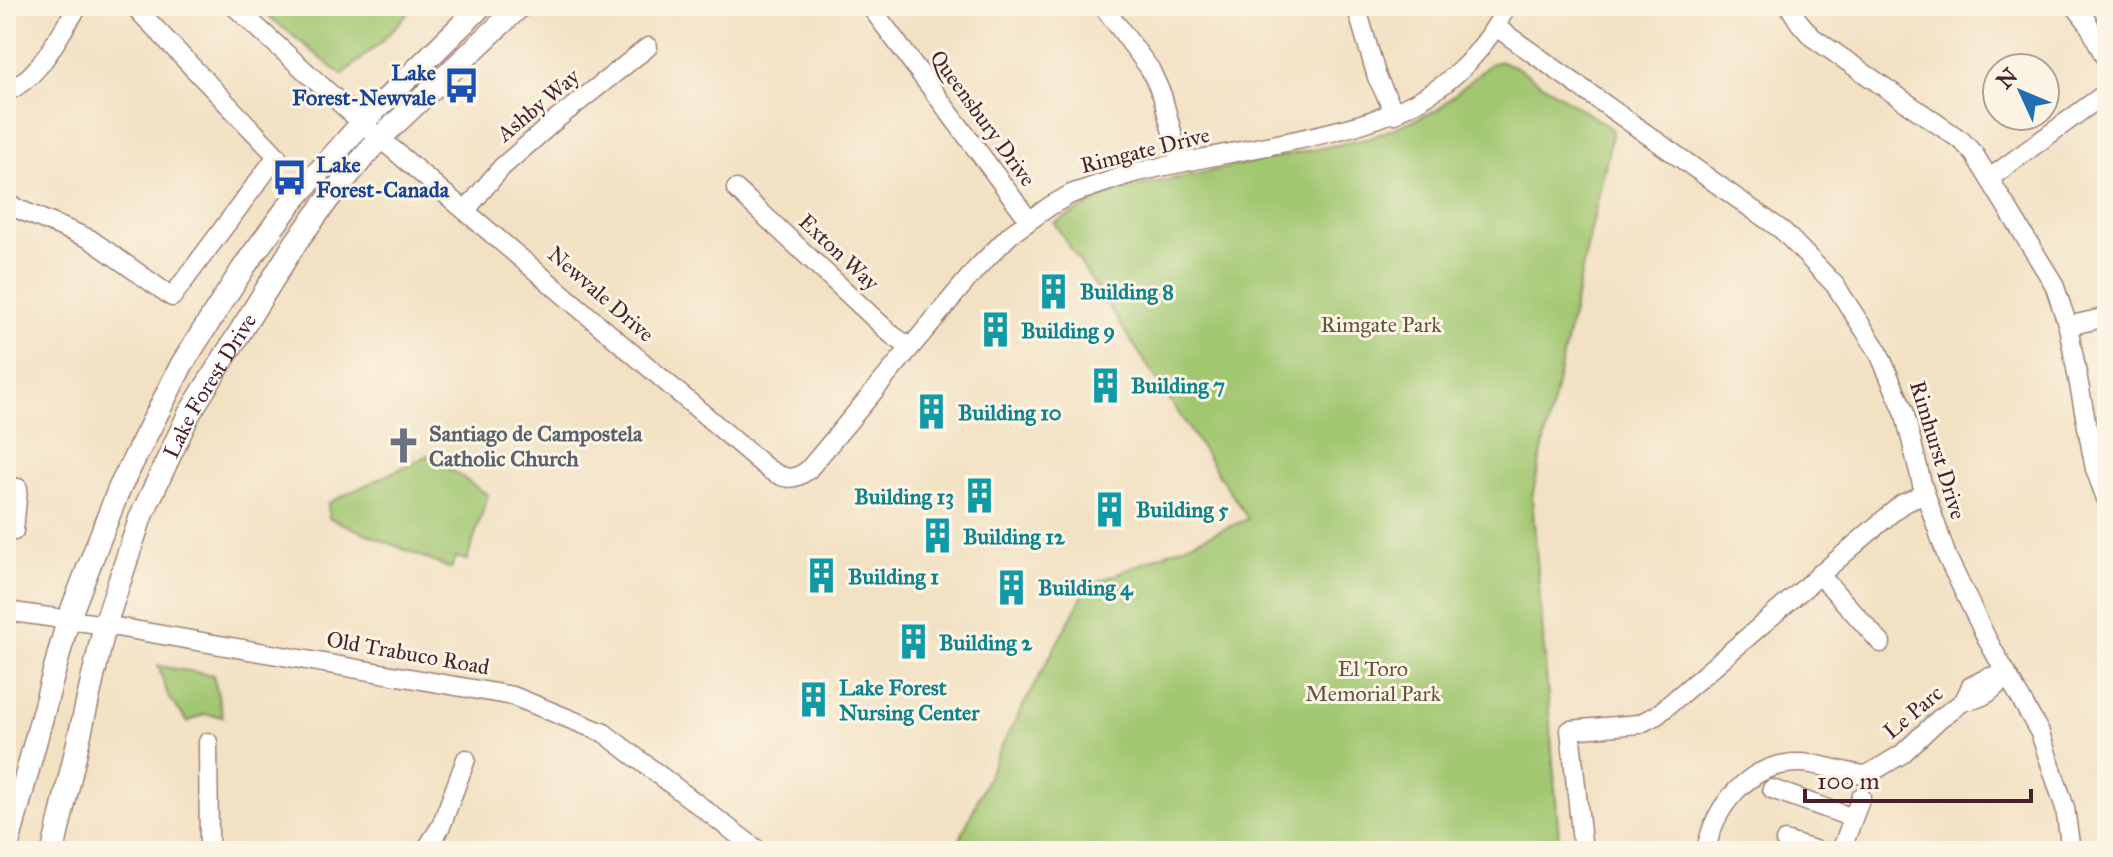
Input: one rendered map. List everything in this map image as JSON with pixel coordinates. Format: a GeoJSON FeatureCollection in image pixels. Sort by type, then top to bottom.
{"type":"FeatureCollection","features":[{"type":"Feature","properties":{"kind":"main road","name":"Lake Forest Drive"},"geometry":{"type":"LineString","coordinates":[[53,851],[105,625],[140,519],[189,414],[296,242],[371,130],[481,6]]}},
{"type":"Feature","properties":{"kind":"main road","name":"Lake Forest Drive"},"geometry":{"type":"LineString","coordinates":[[6,851],[68,620],[119,489],[182,364],[246,264],[290,204],[371,130],[520,6]]}},
{"type":"Feature","properties":{"kind":"street"},"geometry":{"type":"LineString","coordinates":[[6,92],[18,87],[36,71],[79,6]]}},
{"type":"Feature","properties":{"kind":"street"},"geometry":{"type":"LineString","coordinates":[[6,204],[90,239],[172,297],[277,156],[134,6]]}},
{"type":"Feature","properties":{"kind":"street","name":"Newvale Drive"},"geometry":{"type":"LineString","coordinates":[[234,6],[371,130],[768,469],[787,479],[795,479]]}},
{"type":"Feature","properties":{"kind":"street","name":"Queensbury Drive"},"geometry":{"type":"LineString","coordinates":[[870,6],[1029,220]]}},
{"type":"Feature","properties":{"kind":"street"},"geometry":{"type":"LineString","coordinates":[[1103,6],[1150,69],[1162,95],[1180,162]]}},
{"type":"Feature","properties":{"kind":"street"},"geometry":{"type":"LineString","coordinates":[[1356,6],[1377,77],[1395,114]]}},
{"type":"Feature","properties":{"kind":"street","name":"Rimgate Drive"},"geometry":{"type":"LineString","coordinates":[[795,479],[808,470],[977,268],[1029,220],[1071,194],[1100,182],[1180,162],[1338,131],[1395,114],[1434,92],[1454,76],[1475,55],[1507,6]]}},
{"type":"Feature","properties":{"kind":"street"},"geometry":{"type":"LineString","coordinates":[[1789,6],[1812,37],[1962,141],[1990,178],[2054,284],[2068,326],[2095,469],[2107,501]]}},
{"type":"Feature","properties":{"kind":"street"},"geometry":{"type":"LineString","coordinates":[[2075,6],[2088,23],[2107,62]]}},
{"type":"Feature","properties":{"kind":"street","name":"Rimhurst Drive"},"geometry":{"type":"LineString","coordinates":[[1496,27],[1742,200],[1786,234],[1835,285],[1878,351],[1904,411],[1925,494],[1947,557],[2040,733],[2065,808],[2071,851]]}},
{"type":"Feature","properties":{"kind":"street","name":"Ashby Way"},"geometry":{"type":"LineString","coordinates":[[466,210],[502,167],[648,47]]}},
{"type":"Feature","properties":{"kind":"street"},"geometry":{"type":"LineString","coordinates":[[1990,178],[2107,92]]}},
{"type":"Feature","properties":{"kind":"street","name":"Exton Way"},"geometry":{"type":"LineString","coordinates":[[736,189],[892,335],[910,347]]}},
{"type":"Feature","properties":{"kind":"street"},"geometry":{"type":"LineString","coordinates":[[2068,326],[2107,317]]}},
{"type":"Feature","properties":{"kind":"street"},"geometry":{"type":"LineString","coordinates":[[6,487],[18,488],[14,531],[6,531]]}},
{"type":"Feature","properties":{"kind":"street"},"geometry":{"type":"LineString","coordinates":[[1583,851],[1570,730],[1639,724],[1657,715],[1902,504],[1925,494]]}},
{"type":"Feature","properties":{"kind":"street"},"geometry":{"type":"LineString","coordinates":[[1819,574],[1881,643]]}},
{"type":"Feature","properties":{"kind":"street","name":"Old Trabuco Road"},"geometry":{"type":"LineString","coordinates":[[6,611],[105,625],[513,696],[604,733],[759,851]]}},
{"type":"Feature","properties":{"kind":"street","name":"Le Parc"},"geometry":{"type":"LineString","coordinates":[[1706,851],[1709,835],[1728,799],[1741,785],[1761,772],[1797,763],[1867,775],[1902,754],[1939,719],[1964,701],[1977,700],[1996,689],[2006,673]]}},
{"type":"Feature","properties":{"kind":"street"},"geometry":{"type":"LineString","coordinates":[[208,742],[211,851]]}},
{"type":"Feature","properties":{"kind":"street"},"geometry":{"type":"LineString","coordinates":[[425,851],[441,826],[466,759]]}},
{"type":"Feature","properties":{"kind":"street"},"geometry":{"type":"LineString","coordinates":[[1772,789],[1853,818]]}},
{"type":"Feature","properties":{"kind":"street"},"geometry":{"type":"LineString","coordinates":[[1841,851],[1861,797]]}},
{"type":"Feature","properties":{"kind":"street"},"geometry":{"type":"LineString","coordinates":[[1785,841],[1818,851]]}},
{"type":"Feature","properties":{"kind":"green space"},"geometry":{"type":"Polygon","coordinates":[[[256,6],[415,6],[379,44],[342,75],[256,6]]]}},
{"type":"Feature","properties":{"kind":"green space"},"geometry":{"type":"Polygon","coordinates":[[[1501,61],[1516,67],[1613,130],[1532,497],[1560,851],[955,851],[1000,749],[1088,586],[1248,519],[1054,223],[1119,190],[1370,138],[1436,111],[1490,64],[1501,61]]]}},
{"type":"Feature","properties":{"kind":"green space"},"geometry":{"type":"Polygon","coordinates":[[[429,455],[488,495],[467,560],[456,557],[451,569],[329,518],[328,503],[429,455]]]}},
{"type":"Feature","properties":{"kind":"green space"},"geometry":{"type":"Polygon","coordinates":[[[158,666],[213,675],[223,717],[204,714],[188,722],[169,698],[158,666]]]}},
{"type":"Feature","properties":{"kind":"place","name":"Lake Forest-Newvale"},"geometry":{"type":"Point","coordinates":[462,85]}},
{"type":"Feature","properties":{"kind":"place","name":"Lake Forest-Canada"},"geometry":{"type":"Point","coordinates":[290,177]}},
{"type":"Feature","properties":{"kind":"place","name":"Building 8"},"geometry":{"type":"Point","coordinates":[1054,291]}},
{"type":"Feature","properties":{"kind":"place","name":"Building 9"},"geometry":{"type":"Point","coordinates":[995,330]}},
{"type":"Feature","properties":{"kind":"place","name":"Building 7"},"geometry":{"type":"Point","coordinates":[1105,385]}},
{"type":"Feature","properties":{"kind":"place","name":"Building 10"},"geometry":{"type":"Point","coordinates":[932,412]}},
{"type":"Feature","properties":{"kind":"place","name":"Santiago de Campostela Catholic Church"},"geometry":{"type":"Point","coordinates":[403,446]}},
{"type":"Feature","properties":{"kind":"place","name":"Building 13"},"geometry":{"type":"Point","coordinates":[980,496]}},
{"type":"Feature","properties":{"kind":"place","name":"Building 5"},"geometry":{"type":"Point","coordinates":[1110,509]}},
{"type":"Feature","properties":{"kind":"place","name":"Building 12"},"geometry":{"type":"Point","coordinates":[937,536]}},
{"type":"Feature","properties":{"kind":"place","name":"Building 1"},"geometry":{"type":"Point","coordinates":[822,576]}},
{"type":"Feature","properties":{"kind":"place","name":"Building 4"},"geometry":{"type":"Point","coordinates":[1012,587]}},
{"type":"Feature","properties":{"kind":"place","name":"Building 2"},"geometry":{"type":"Point","coordinates":[913,642]}},
{"type":"Feature","properties":{"kind":"place","name":"Lake Forest Nursing Center"},"geometry":{"type":"Point","coordinates":[813,700]}},
{"type":"Feature","properties":{"kind":"park label","name":"Rimgate Park"},"geometry":{"type":"Point","coordinates":[1381,324]}},
{"type":"Feature","properties":{"kind":"park label","name":"El Toro Memorial Park"},"geometry":{"type":"Point","coordinates":[1373,680]}}]}
